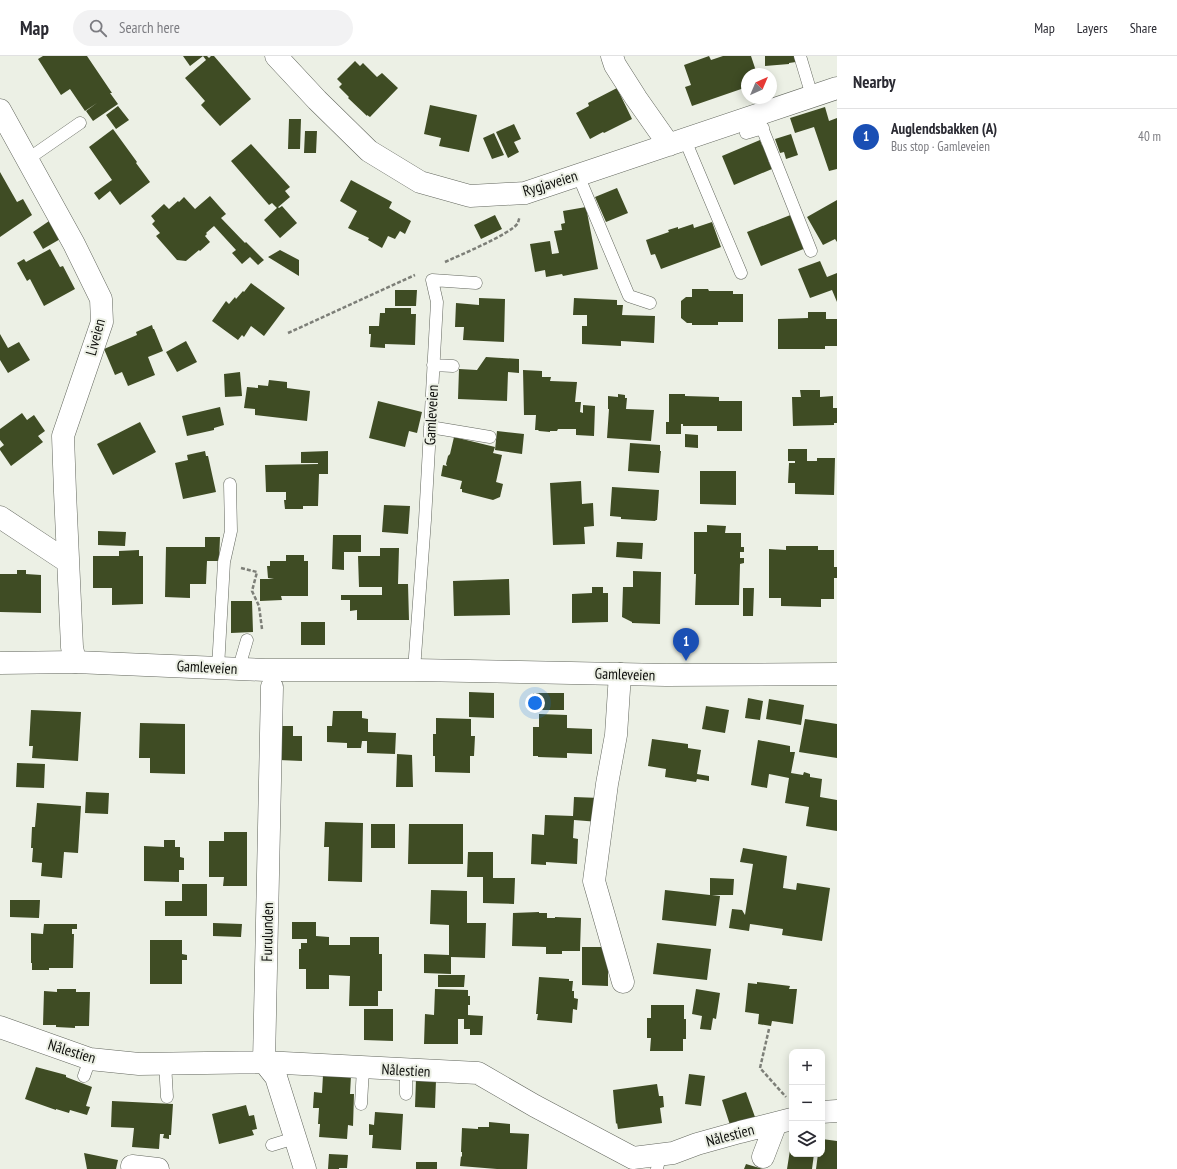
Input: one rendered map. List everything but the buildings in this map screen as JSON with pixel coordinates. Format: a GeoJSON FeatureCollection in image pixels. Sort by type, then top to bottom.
{"type":"FeatureCollection","features":[{"type":"Feature","properties":{"kind":"street","name":"Rygjaveien"},"geometry":{"type":"LineString","coordinates":[[276,56],[317,100],[369,151],[420,182],[470,196],[525,193],[677,142],[760,122],[812,96],[837,88]]}},
{"type":"Feature","properties":{"kind":"street"},"geometry":{"type":"LineString","coordinates":[[613,57],[615,65],[636,98],[677,142]]}},
{"type":"Feature","properties":{"kind":"street","name":"Liveien"},"geometry":{"type":"LineString","coordinates":[[0,110],[74,244],[101,299],[102,322],[63,436],[72,647],[75,662]]}},
{"type":"Feature","properties":{"kind":"street"},"geometry":{"type":"LineString","coordinates":[[0,517],[68,562]]}},
{"type":"Feature","properties":{"kind":"street","name":"Gamleveien"},"geometry":{"type":"LineString","coordinates":[[0,663],[75,662],[266,670],[414,670],[666,675],[837,674]]}},
{"type":"Feature","properties":{"kind":"street"},"geometry":{"type":"LineString","coordinates":[[620,674],[616,735],[607,782],[594,881],[623,982]]}},
{"type":"Feature","properties":{"kind":"street","name":"Furulunden"},"geometry":{"type":"LineString","coordinates":[[264,1062],[272,687]]}},
{"type":"Feature","properties":{"kind":"street","name":"Nålestien"},"geometry":{"type":"LineString","coordinates":[[0,1027],[87,1068],[165,1063],[264,1062],[478,1073],[625,1161],[633,1158],[658,1162],[672,1153],[786,1114]]}},
{"type":"Feature","properties":{"kind":"street"},"geometry":{"type":"LineString","coordinates":[[264,1062],[276,1077],[305,1169]]}},
{"type":"Feature","properties":{"kind":"street"},"geometry":{"type":"LineString","coordinates":[[825,1112],[837,1111]]}},
{"type":"Feature","properties":{"kind":"street"},"geometry":{"type":"LineString","coordinates":[[763,1158],[786,1114]]}},
{"type":"Feature","properties":{"kind":"street"},"geometry":{"type":"LineString","coordinates":[[132,1166],[158,1169]]}},
{"type":"Feature","properties":{"kind":"lane"},"geometry":{"type":"LineString","coordinates":[[800,56],[812,96]]}},
{"type":"Feature","properties":{"kind":"lane"},"geometry":{"type":"LineString","coordinates":[[746,133],[760,122],[811,251]]}},
{"type":"Feature","properties":{"kind":"lane"},"geometry":{"type":"LineString","coordinates":[[28,159],[80,123]]}},
{"type":"Feature","properties":{"kind":"lane"},"geometry":{"type":"LineString","coordinates":[[677,142],[741,273]]}},
{"type":"Feature","properties":{"kind":"lane"},"geometry":{"type":"LineString","coordinates":[[578,175],[629,296],[650,303]]}},
{"type":"Feature","properties":{"kind":"lane","name":"Gamleveien"},"geometry":{"type":"LineString","coordinates":[[414,670],[425,520],[437,302],[432,280],[476,283]]}},
{"type":"Feature","properties":{"kind":"lane"},"geometry":{"type":"LineString","coordinates":[[433,365],[453,366]]}},
{"type":"Feature","properties":{"kind":"lane"},"geometry":{"type":"LineString","coordinates":[[430,427],[490,437]]}},
{"type":"Feature","properties":{"kind":"lane"},"geometry":{"type":"LineString","coordinates":[[218,668],[224,562],[231,531],[230,484]]}},
{"type":"Feature","properties":{"kind":"lane"},"geometry":{"type":"LineString","coordinates":[[241,669],[242,657],[247,640]]}},
{"type":"Feature","properties":{"kind":"lane"},"geometry":{"type":"LineString","coordinates":[[165,1063],[167,1097]]}},
{"type":"Feature","properties":{"kind":"lane"},"geometry":{"type":"LineString","coordinates":[[361,1104],[363,1068]]}},
{"type":"Feature","properties":{"kind":"lane"},"geometry":{"type":"LineString","coordinates":[[406,1070],[406,1094]]}},
{"type":"Feature","properties":{"kind":"lane"},"geometry":{"type":"LineString","coordinates":[[272,1145],[295,1138]]}},
{"type":"Feature","properties":{"kind":"path"},"geometry":{"type":"LineString","coordinates":[[247,640],[263,640],[259,606],[252,591],[257,572]]}},
{"type":"Feature","properties":{"kind":"path"},"geometry":{"type":"LineString","coordinates":[[769,1029],[760,1068],[786,1114]]}},
{"type":"Feature","properties":{"kind":"place","name":"Auglendsbakken (A)"},"geometry":{"type":"Point","coordinates":[686,661]}}]}
